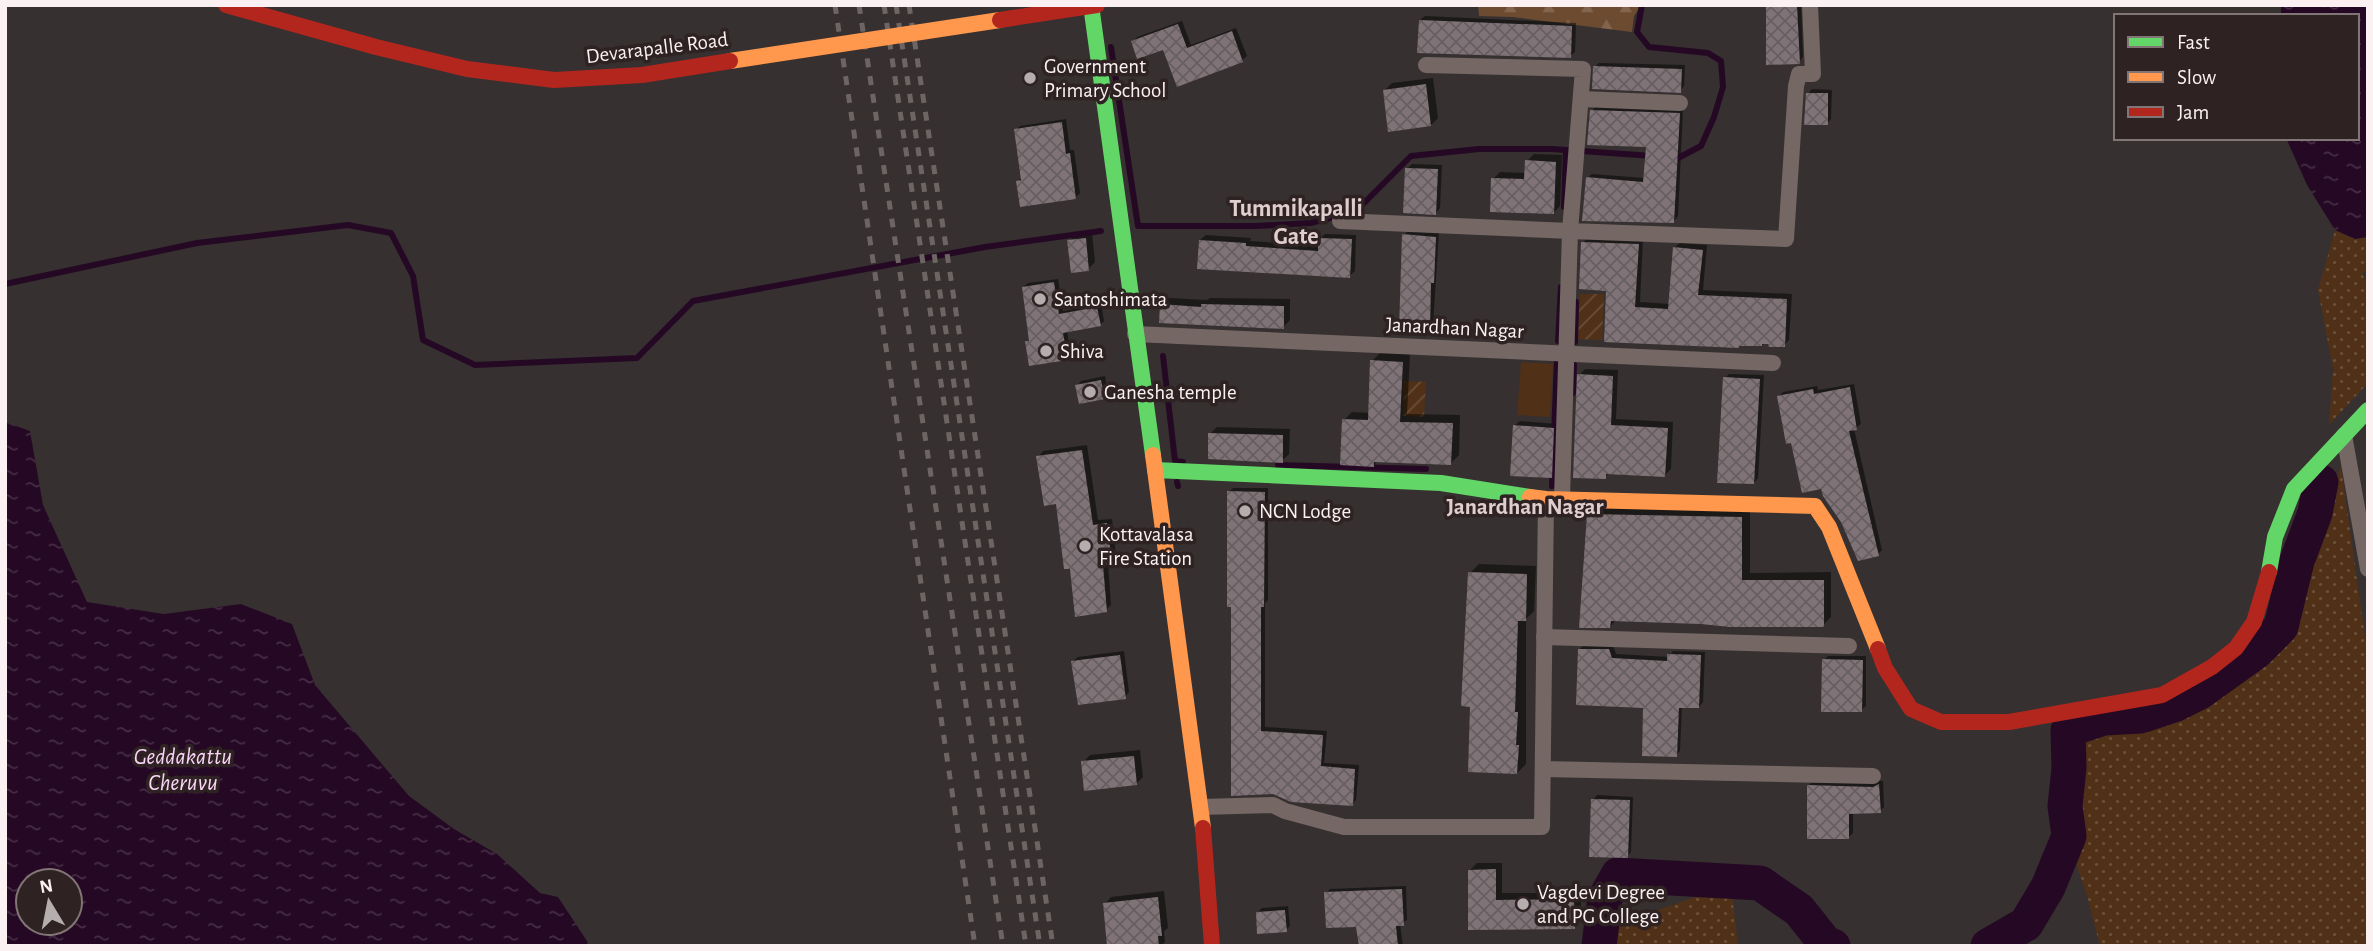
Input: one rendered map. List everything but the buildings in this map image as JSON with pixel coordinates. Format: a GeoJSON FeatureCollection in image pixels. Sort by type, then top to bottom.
{"type":"FeatureCollection","features":[{"type":"Feature","properties":{"kind":"main road","name":"Devarapalle Road"},"geometry":{"type":"LineString","coordinates":[[226,5],[467,69],[554,80],[642,75],[1097,5]]}},
{"type":"Feature","properties":{"kind":"main road"},"geometry":{"type":"LineString","coordinates":[[1091,5],[1201,807],[1212,946]]}},
{"type":"Feature","properties":{"kind":"main road"},"geometry":{"type":"LineString","coordinates":[[1155,470],[1441,483],[1554,499],[1815,506],[1829,527],[1885,668],[1911,709],[1941,722],[2009,722],[2162,695],[2211,667],[2236,648],[2254,622],[2267,583],[2275,537],[2294,489],[2368,411]]}},
{"type":"Feature","properties":{"kind":"street"},"geometry":{"type":"LineString","coordinates":[[1340,221],[1786,239],[1796,86],[1799,74],[1813,74],[1810,5]]}},
{"type":"Feature","properties":{"kind":"street"},"geometry":{"type":"LineString","coordinates":[[1201,807],[1273,805],[1285,811],[1344,827],[1542,827],[1544,637],[1566,354],[1570,231],[1583,69],[1426,65]]}},
{"type":"Feature","properties":{"kind":"street"},"geometry":{"type":"LineString","coordinates":[[1581,99],[1679,103]]}},
{"type":"Feature","properties":{"kind":"street","name":"Janardhan Nagar"},"geometry":{"type":"LineString","coordinates":[[1135,334],[1773,363]]}},
{"type":"Feature","properties":{"kind":"street"},"geometry":{"type":"LineString","coordinates":[[2344,435],[2368,569]]}},
{"type":"Feature","properties":{"kind":"street"},"geometry":{"type":"LineString","coordinates":[[1544,637],[1849,646]]}},
{"type":"Feature","properties":{"kind":"street"},"geometry":{"type":"LineString","coordinates":[[1542,769],[1873,776]]}},
{"type":"Feature","properties":{"kind":"shaded area"},"geometry":{"type":"Polygon","coordinates":[[[2335,230],[2355,239],[2368,237],[2368,269],[2362,273],[2368,287],[2368,383],[2329,425],[2333,369],[2318,290],[2335,230]]]}},
{"type":"Feature","properties":{"kind":"shaded area"},"geometry":{"type":"Polygon","coordinates":[[[1580,294],[1604,294],[1602,340],[1578,339],[1580,294]]]}},
{"type":"Feature","properties":{"kind":"shaded area"},"geometry":{"type":"Polygon","coordinates":[[[1521,362],[1553,364],[1550,417],[1517,415],[1521,362]]]}},
{"type":"Feature","properties":{"kind":"shaded area"},"geometry":{"type":"Polygon","coordinates":[[[1404,381],[1426,382],[1424,417],[1403,416],[1404,381]]]}},
{"type":"Feature","properties":{"kind":"shaded area"},"geometry":{"type":"Polygon","coordinates":[[[2341,467],[2368,657],[2368,946],[2100,946],[2087,896],[2058,810],[2054,725],[2147,721],[2232,679],[2257,661],[2292,624],[2309,539],[2341,467]]]}},
{"type":"Feature","properties":{"kind":"shaded area"},"geometry":{"type":"Polygon","coordinates":[[[1731,885],[1738,946],[1587,946],[1587,934],[1731,885]]]}},
{"type":"Feature","properties":{"kind":"green space"},"geometry":{"type":"Polygon","coordinates":[[[1478,5],[1641,5],[1634,16],[1632,32],[1513,17],[1479,16],[1478,5]]]}},
{"type":"Feature","properties":{"kind":"water"},"geometry":{"type":"Polygon","coordinates":[[[2281,5],[2367,5],[2368,237],[2355,239],[2335,230],[2307,185],[2287,140],[2359,140],[2359,14],[2281,14],[2281,5]]]}},
{"type":"Feature","properties":{"kind":"water","name":"Geddakattu Cheruvu"},"geometry":{"type":"Polygon","coordinates":[[[5,422],[30,431],[43,505],[87,602],[164,614],[241,604],[292,624],[315,685],[409,796],[454,829],[497,854],[540,893],[558,897],[588,946],[5,946],[5,422]]]}},
{"type":"Feature","properties":{"kind":"waterway"},"geometry":{"type":"LineString","coordinates":[[1642,5],[1637,32],[1649,47],[1708,53],[1721,61],[1723,87],[1701,146],[1678,158],[1671,157]]}},
{"type":"Feature","properties":{"kind":"waterway"},"geometry":{"type":"LineString","coordinates":[[1111,47],[1138,226],[1311,223],[1356,211],[1411,156],[1479,149],[1552,149],[1653,156]]}},
{"type":"Feature","properties":{"kind":"waterway"},"geometry":{"type":"LineString","coordinates":[[1564,207],[1566,150]]}},
{"type":"Feature","properties":{"kind":"waterway"},"geometry":{"type":"LineString","coordinates":[[5,284],[197,243],[348,225],[391,233],[413,276],[423,340],[475,365],[637,358],[693,301],[985,247],[1101,231]]}},
{"type":"Feature","properties":{"kind":"waterway"},"geometry":{"type":"LineString","coordinates":[[1558,341],[1561,287]]}},
{"type":"Feature","properties":{"kind":"waterway"},"geometry":{"type":"LineString","coordinates":[[1575,342],[1576,302]]}},
{"type":"Feature","properties":{"kind":"waterway"},"geometry":{"type":"LineString","coordinates":[[1163,356],[1175,461],[1183,462]]}},
{"type":"Feature","properties":{"kind":"waterway"},"geometry":{"type":"LineString","coordinates":[[1552,486],[1557,360]]}},
{"type":"Feature","properties":{"kind":"waterway"},"geometry":{"type":"LineString","coordinates":[[1573,393],[1574,365]]}},
{"type":"Feature","properties":{"kind":"waterway"},"geometry":{"type":"LineString","coordinates":[[1278,465],[1426,469]]}},
{"type":"Feature","properties":{"kind":"waterway"},"geometry":{"type":"LineString","coordinates":[[1177,482],[1178,486]]}},
{"type":"Feature","properties":{"kind":"waterway"},"geometry":{"type":"LineString","coordinates":[[1988,946],[2026,924],[2048,887],[2069,836],[2065,806],[2069,768],[2068,730],[2104,718],[2141,716],[2174,705],[2200,692],[2257,651],[2281,627],[2297,561],[2315,513],[2321,482]]}},
{"type":"Feature","properties":{"kind":"waterway"},"geometry":{"type":"LineString","coordinates":[[1599,946],[1605,898],[1618,875],[1760,883],[1799,910],[1827,945],[1833,946]]}},
{"type":"Feature","properties":{"kind":"railway"},"geometry":{"type":"LineString","coordinates":[[835,5],[975,946]]}},
{"type":"Feature","properties":{"kind":"railway"},"geometry":{"type":"LineString","coordinates":[[859,5],[1003,946]]}},
{"type":"Feature","properties":{"kind":"railway"},"geometry":{"type":"LineString","coordinates":[[884,5],[1026,946]]}},
{"type":"Feature","properties":{"kind":"railway"},"geometry":{"type":"LineString","coordinates":[[896,5],[1040,946]]}},
{"type":"Feature","properties":{"kind":"railway"},"geometry":{"type":"LineString","coordinates":[[909,5],[1053,946]]}},
{"type":"Feature","properties":{"kind":"traffic: fast"},"geometry":{"type":"LineString","coordinates":[[1091,5],[1153,455]]}},
{"type":"Feature","properties":{"kind":"traffic: fast"},"geometry":{"type":"LineString","coordinates":[[2269,572],[2275,537],[2294,489],[2368,410]]}},
{"type":"Feature","properties":{"kind":"traffic: fast"},"geometry":{"type":"LineString","coordinates":[[1155,470],[1441,483],[1530,497]]}},
{"type":"Feature","properties":{"kind":"traffic: slow"},"geometry":{"type":"LineString","coordinates":[[730,61],[1000,20]]}},
{"type":"Feature","properties":{"kind":"traffic: slow"},"geometry":{"type":"LineString","coordinates":[[1153,455],[1203,828]]}},
{"type":"Feature","properties":{"kind":"traffic: slow"},"geometry":{"type":"LineString","coordinates":[[1530,497],[1815,506],[1829,527],[1878,649]]}},
{"type":"Feature","properties":{"kind":"traffic: jam"},"geometry":{"type":"LineString","coordinates":[[226,5],[467,69],[554,80],[642,75],[730,61]]}},
{"type":"Feature","properties":{"kind":"traffic: jam"},"geometry":{"type":"LineString","coordinates":[[1000,20],[1097,5]]}},
{"type":"Feature","properties":{"kind":"traffic: jam"},"geometry":{"type":"LineString","coordinates":[[1878,649],[1885,668],[1911,709],[1941,722],[2009,722],[2162,695],[2212,667],[2236,648],[2254,622],[2269,572]]}},
{"type":"Feature","properties":{"kind":"traffic: jam"},"geometry":{"type":"LineString","coordinates":[[1203,828],[1212,946]]}},
{"type":"Feature","properties":{"kind":"place","name":"Government Primary School"},"geometry":{"type":"Point","coordinates":[1030,78]}},
{"type":"Feature","properties":{"kind":"place","name":"Santoshimata"},"geometry":{"type":"Point","coordinates":[1040,299]}},
{"type":"Feature","properties":{"kind":"place","name":"Shiva"},"geometry":{"type":"Point","coordinates":[1046,351]}},
{"type":"Feature","properties":{"kind":"place","name":"Ganesha temple"},"geometry":{"type":"Point","coordinates":[1090,392]}},
{"type":"Feature","properties":{"kind":"place","name":"NCN Lodge"},"geometry":{"type":"Point","coordinates":[1245,511]}},
{"type":"Feature","properties":{"kind":"place","name":"Kottavalasa Fire Station"},"geometry":{"type":"Point","coordinates":[1085,546]}},
{"type":"Feature","properties":{"kind":"place","name":"Vagdevi Degree and PG College"},"geometry":{"type":"Point","coordinates":[1523,904]}},
{"type":"Feature","properties":{"kind":"district","name":"Tummikapalli Gate"},"geometry":{"type":"Point","coordinates":[1296,223]}},
{"type":"Feature","properties":{"kind":"district","name":"Janardhan Nagar"},"geometry":{"type":"Point","coordinates":[1525,507]}}]}
